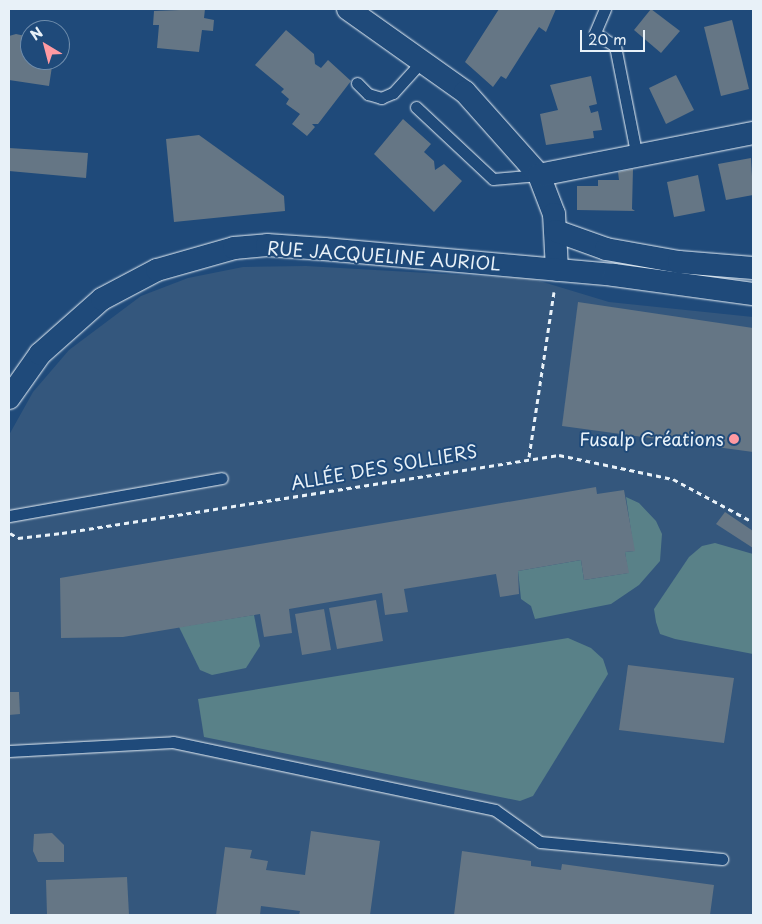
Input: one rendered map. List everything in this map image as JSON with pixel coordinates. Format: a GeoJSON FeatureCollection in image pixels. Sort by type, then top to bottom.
{"type":"FeatureCollection","features":[{"type":"Feature","properties":{"kind":"street"},"geometry":{"type":"LineString","coordinates":[[348,9],[465,92],[539,175],[554,214],[557,270]]}},
{"type":"Feature","properties":{"kind":"street"},"geometry":{"type":"LineString","coordinates":[[539,175],[637,158],[753,133]]}},
{"type":"Feature","properties":{"kind":"street"},"geometry":{"type":"LineString","coordinates":[[556,231],[606,250],[679,262],[753,268]]}},
{"type":"Feature","properties":{"kind":"street","name":"RUE JACQUELINE AURIOL"},"geometry":{"type":"LineString","coordinates":[[9,398],[40,354],[102,299],[157,270],[208,253],[267,245],[295,246],[557,270],[753,294]]}},
{"type":"Feature","properties":{"kind":"lane"},"geometry":{"type":"LineString","coordinates":[[605,9],[595,33],[615,46],[637,158]]}},
{"type":"Feature","properties":{"kind":"lane"},"geometry":{"type":"LineString","coordinates":[[356,83],[368,94],[381,98],[393,93],[422,61]]}},
{"type":"Feature","properties":{"kind":"lane"},"geometry":{"type":"LineString","coordinates":[[416,107],[493,179],[539,175]]}},
{"type":"Feature","properties":{"kind":"lane"},"geometry":{"type":"LineString","coordinates":[[9,516],[222,478]]}},
{"type":"Feature","properties":{"kind":"lane"},"geometry":{"type":"LineString","coordinates":[[9,751],[173,742],[494,810],[540,842],[722,860]]}},
{"type":"Feature","properties":{"kind":"path"},"geometry":{"type":"LineString","coordinates":[[529,457],[557,270]]}},
{"type":"Feature","properties":{"kind":"path","name":"ALLÉE DES SOLLIERS"},"geometry":{"type":"LineString","coordinates":[[9,533],[18,538],[62,533],[529,457],[570,456],[673,479],[753,522]]}},
{"type":"Feature","properties":{"kind":"shaded area"},"geometry":{"type":"Polygon","coordinates":[[[306,266],[533,279],[609,302],[753,317],[753,915],[9,915],[9,435],[33,392],[69,350],[141,296],[188,278],[243,267],[306,266]]]}},
{"type":"Feature","properties":{"kind":"green space"},"geometry":{"type":"Polygon","coordinates":[[[626,497],[639,503],[656,521],[662,534],[660,561],[639,585],[611,604],[535,619],[531,606],[521,599],[518,571],[581,560],[584,580],[628,573],[625,552],[634,551],[626,497]]]}},
{"type":"Feature","properties":{"kind":"green space"},"geometry":{"type":"Polygon","coordinates":[[[715,543],[753,554],[753,654],[675,639],[660,634],[654,609],[689,557],[702,546],[715,543]]]}},
{"type":"Feature","properties":{"kind":"green space"},"geometry":{"type":"Polygon","coordinates":[[[254,615],[260,646],[246,668],[212,675],[200,670],[179,627],[254,615]]]}},
{"type":"Feature","properties":{"kind":"green space"},"geometry":{"type":"Polygon","coordinates":[[[568,638],[591,648],[603,659],[608,674],[533,796],[520,801],[204,737],[198,699],[568,638]]]}},
{"type":"Feature","properties":{"kind":"building"},"geometry":{"type":"Polygon","coordinates":[[[205,9],[204,18],[214,20],[213,31],[202,30],[199,52],[157,48],[159,25],[153,25],[154,11],[205,9]]]}},
{"type":"Feature","properties":{"kind":"building"},"geometry":{"type":"Polygon","coordinates":[[[499,9],[556,9],[546,32],[539,27],[506,79],[501,76],[493,87],[465,62],[499,9]]]}},
{"type":"Feature","properties":{"kind":"building"},"geometry":{"type":"Polygon","coordinates":[[[651,9],[680,31],[661,53],[634,30],[651,9]]]}},
{"type":"Feature","properties":{"kind":"building"},"geometry":{"type":"Polygon","coordinates":[[[732,20],[749,89],[721,96],[704,27],[732,20]]]}},
{"type":"Feature","properties":{"kind":"building"},"geometry":{"type":"Polygon","coordinates":[[[286,30],[314,54],[315,64],[321,68],[328,60],[351,81],[318,124],[312,124],[315,127],[307,136],[292,124],[300,114],[286,104],[289,99],[281,92],[284,89],[255,65],[286,30]]]}},
{"type":"Feature","properties":{"kind":"building"},"geometry":{"type":"Polygon","coordinates":[[[20,35],[20,70],[51,70],[49,86],[9,80],[9,36],[20,35]]]}},
{"type":"Feature","properties":{"kind":"building"},"geometry":{"type":"Polygon","coordinates":[[[676,75],[694,110],[666,124],[649,88],[676,75]]]}},
{"type":"Feature","properties":{"kind":"building"},"geometry":{"type":"Polygon","coordinates":[[[591,76],[597,104],[589,106],[591,113],[598,111],[602,130],[593,131],[594,138],[546,145],[540,114],[558,110],[550,85],[591,76]]]}},
{"type":"Feature","properties":{"kind":"building"},"geometry":{"type":"Polygon","coordinates":[[[403,119],[431,144],[424,152],[434,161],[435,170],[444,164],[462,181],[434,212],[374,154],[403,119]]]}},
{"type":"Feature","properties":{"kind":"building"},"geometry":{"type":"Polygon","coordinates":[[[199,135],[284,196],[285,211],[174,222],[166,139],[199,135]]]}},
{"type":"Feature","properties":{"kind":"building"},"geometry":{"type":"Polygon","coordinates":[[[9,148],[88,153],[86,178],[9,171],[9,148]]]}},
{"type":"Feature","properties":{"kind":"building"},"geometry":{"type":"Polygon","coordinates":[[[751,158],[753,195],[726,200],[718,164],[751,158]]]}},
{"type":"Feature","properties":{"kind":"building"},"geometry":{"type":"Polygon","coordinates":[[[633,169],[632,209],[635,211],[577,210],[577,186],[598,186],[598,180],[619,180],[618,172],[633,169]]]}},
{"type":"Feature","properties":{"kind":"building"},"geometry":{"type":"Polygon","coordinates":[[[698,175],[705,211],[674,217],[667,182],[698,175]]]}},
{"type":"Feature","properties":{"kind":"building"},"geometry":{"type":"Polygon","coordinates":[[[578,302],[753,328],[753,452],[562,426],[578,302]]]}},
{"type":"Feature","properties":{"kind":"building"},"geometry":{"type":"Polygon","coordinates":[[[596,487],[597,494],[624,490],[635,551],[625,552],[629,573],[584,580],[581,560],[518,571],[519,594],[500,597],[496,574],[404,589],[408,612],[385,615],[382,593],[289,609],[292,633],[264,637],[260,614],[123,637],[61,638],[60,578],[596,487]]]}},
{"type":"Feature","properties":{"kind":"building"},"geometry":{"type":"Polygon","coordinates":[[[725,512],[753,531],[753,548],[716,524],[725,512]]]}},
{"type":"Feature","properties":{"kind":"building"},"geometry":{"type":"Polygon","coordinates":[[[376,600],[383,641],[337,649],[329,608],[376,600]]]}},
{"type":"Feature","properties":{"kind":"building"},"geometry":{"type":"Polygon","coordinates":[[[324,609],[331,650],[302,655],[295,614],[324,609]]]}},
{"type":"Feature","properties":{"kind":"building"},"geometry":{"type":"Polygon","coordinates":[[[628,665],[734,678],[724,743],[619,730],[628,665]]]}},
{"type":"Feature","properties":{"kind":"building"},"geometry":{"type":"Polygon","coordinates":[[[9,692],[19,692],[20,714],[9,715],[9,692]]]}},
{"type":"Feature","properties":{"kind":"building"},"geometry":{"type":"Polygon","coordinates":[[[311,831],[380,841],[370,915],[299,915],[300,911],[261,906],[260,915],[216,915],[225,847],[252,850],[250,858],[268,861],[266,870],[305,875],[311,831]]]}},
{"type":"Feature","properties":{"kind":"building"},"geometry":{"type":"Polygon","coordinates":[[[52,833],[64,845],[64,862],[38,862],[33,851],[34,834],[52,833]]]}},
{"type":"Feature","properties":{"kind":"building"},"geometry":{"type":"Polygon","coordinates":[[[462,851],[531,861],[531,866],[561,870],[562,864],[714,885],[710,915],[454,915],[462,851]]]}},
{"type":"Feature","properties":{"kind":"building"},"geometry":{"type":"Polygon","coordinates":[[[127,877],[129,915],[47,915],[46,880],[127,877]]]}},
{"type":"Feature","properties":{"kind":"place","name":"Fusalp Créations"},"geometry":{"type":"Point","coordinates":[734,439]}}]}
